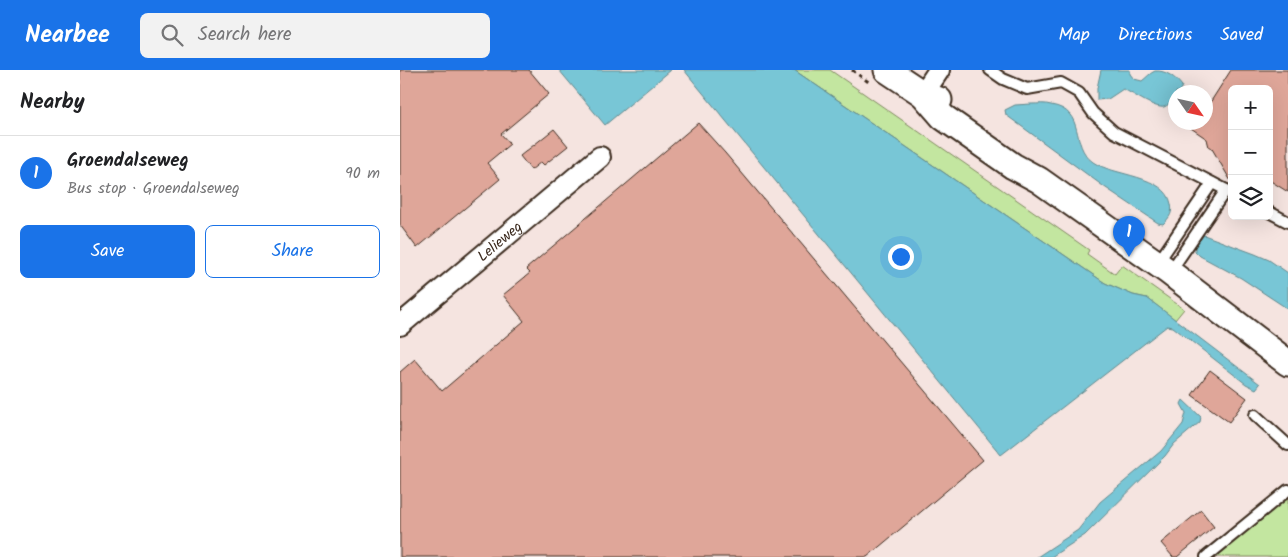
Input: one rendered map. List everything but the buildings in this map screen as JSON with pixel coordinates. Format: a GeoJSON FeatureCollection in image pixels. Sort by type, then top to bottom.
{"type":"FeatureCollection","features":[{"type":"Feature","properties":{"kind":"street"},"geometry":{"type":"LineString","coordinates":[[886,70],[923,94],[951,104],[996,136],[1023,158],[1039,180],[1163,268],[1288,363]]}},
{"type":"Feature","properties":{"kind":"street"},"geometry":{"type":"LineString","coordinates":[[923,94],[939,70]]}},
{"type":"Feature","properties":{"kind":"street","name":"Lelieweg"},"geometry":{"type":"LineString","coordinates":[[400,325],[600,157]]}},
{"type":"Feature","properties":{"kind":"lane"},"geometry":{"type":"LineString","coordinates":[[990,70],[1003,79],[1027,89],[1061,83],[1079,93],[1093,114],[1114,132],[1228,191]]}},
{"type":"Feature","properties":{"kind":"lane"},"geometry":{"type":"LineString","coordinates":[[1163,268],[1212,183]]}},
{"type":"Feature","properties":{"kind":"lane"},"geometry":{"type":"LineString","coordinates":[[1163,268],[1228,192]]}},
{"type":"Feature","properties":{"kind":"lane"},"geometry":{"type":"LineString","coordinates":[[1273,214],[1288,222]]}},
{"type":"Feature","properties":{"kind":"lane"},"geometry":{"type":"LineString","coordinates":[[1255,415],[1288,445]]}},
{"type":"Feature","properties":{"kind":"lane"},"geometry":{"type":"LineString","coordinates":[[1206,557],[1288,490]]}},
{"type":"Feature","properties":{"kind":"green space"},"geometry":{"type":"Polygon","coordinates":[[[794,70],[830,70],[1089,250],[1087,254],[1115,274],[1122,265],[1184,309],[1175,320],[1147,298],[1133,295],[1105,283],[794,70]]]}},
{"type":"Feature","properties":{"kind":"green space"},"geometry":{"type":"Polygon","coordinates":[[[1288,492],[1288,557],[1210,557],[1288,492]]]}},
{"type":"Feature","properties":{"kind":"water"},"geometry":{"type":"Polygon","coordinates":[[[559,70],[671,70],[605,125],[559,70]]]}},
{"type":"Feature","properties":{"kind":"water"},"geometry":{"type":"Polygon","coordinates":[[[684,70],[794,70],[1105,283],[1133,295],[1147,298],[1260,384],[1256,389],[1246,384],[1173,327],[1167,326],[1001,455],[684,70]]]}},
{"type":"Feature","properties":{"kind":"water"},"geometry":{"type":"Polygon","coordinates":[[[1101,70],[1130,70],[1130,74],[1134,79],[1142,81],[1155,71],[1163,72],[1174,77],[1181,85],[1168,85],[1168,105],[1164,107],[1150,104],[1123,89],[1108,99],[1097,100],[1097,88],[1101,70]]]}},
{"type":"Feature","properties":{"kind":"water"},"geometry":{"type":"Polygon","coordinates":[[[1041,104],[1062,108],[1069,114],[1074,121],[1081,147],[1093,162],[1102,167],[1138,177],[1160,187],[1167,194],[1172,207],[1170,215],[1163,224],[1158,223],[1103,186],[1006,115],[1005,110],[1015,105],[1041,104]]]}},
{"type":"Feature","properties":{"kind":"water"},"geometry":{"type":"Polygon","coordinates":[[[1204,235],[1269,260],[1288,273],[1288,309],[1241,278],[1200,256],[1195,251],[1195,246],[1204,235]]]}},
{"type":"Feature","properties":{"kind":"water"},"geometry":{"type":"Polygon","coordinates":[[[1183,400],[1201,417],[1200,422],[1174,444],[1165,456],[1085,535],[1051,557],[1037,557],[1078,530],[1100,502],[1161,451],[1183,424],[1186,413],[1181,404],[1183,400]]]}},
{"type":"Feature","properties":{"kind":"place","name":"Groendalseweg"},"geometry":{"type":"Point","coordinates":[1129,257]}}]}
